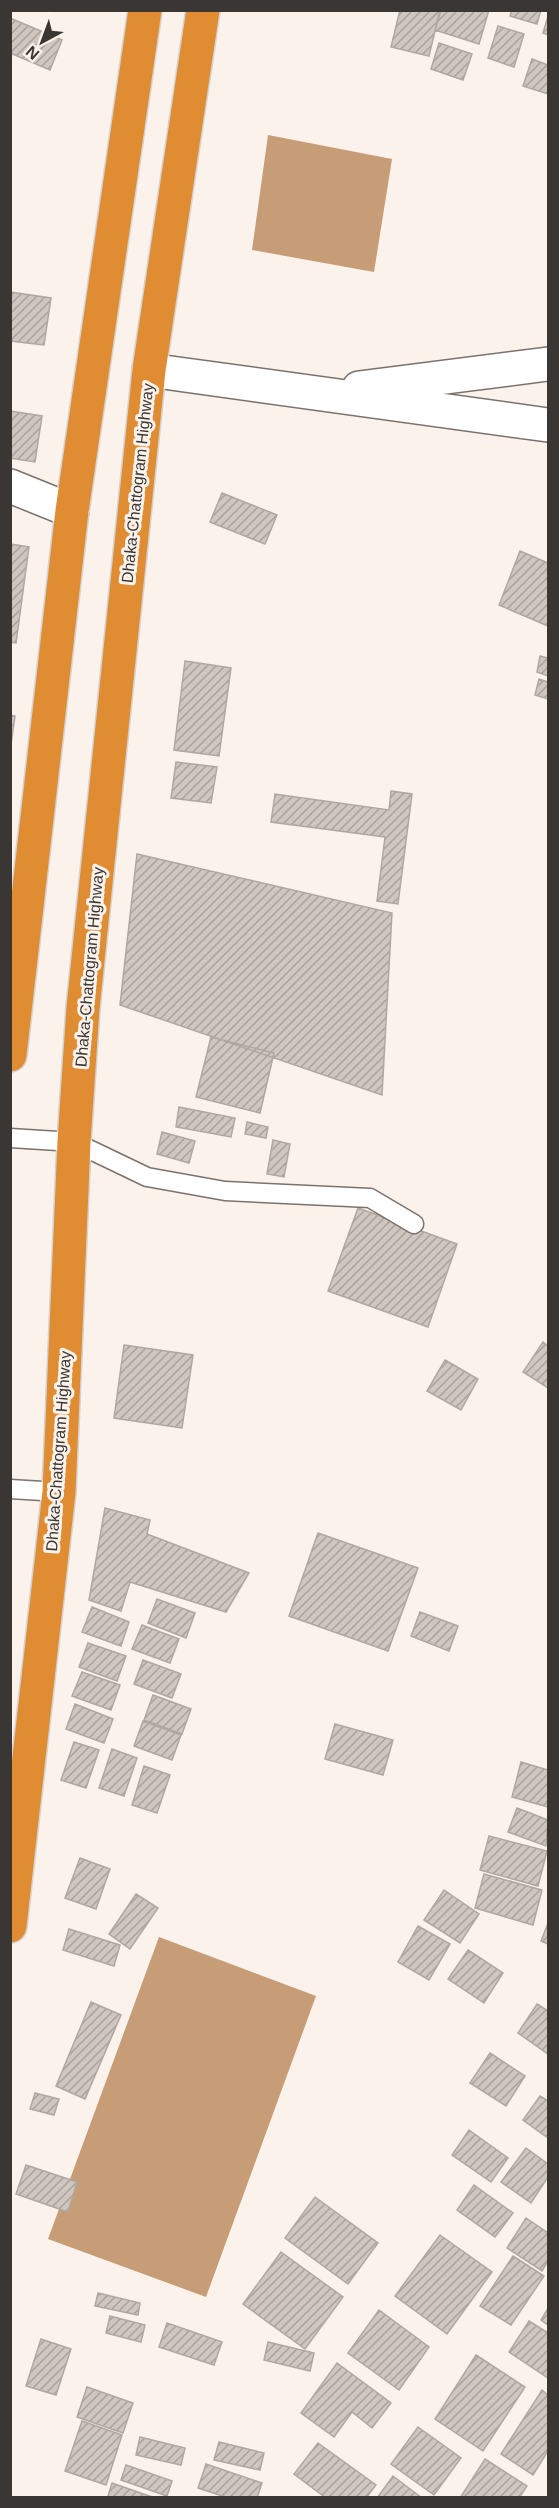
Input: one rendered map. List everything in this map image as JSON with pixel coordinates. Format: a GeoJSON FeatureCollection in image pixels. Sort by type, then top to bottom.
{"type":"FeatureCollection","features":[{"type":"Feature","properties":{"kind":"highway"},"geometry":{"type":"LineString","coordinates":[[10,1054],[72,510],[145,10]]}},
{"type":"Feature","properties":{"kind":"highway","name":"Dhaka-Chattogram Highway"},"geometry":{"type":"LineString","coordinates":[[10,1926],[59,1492],[74,1142],[83,1008],[149,370],[203,10]]}},
{"type":"Feature","properties":{"kind":"street"},"geometry":{"type":"LineString","coordinates":[[322,394],[438,376],[549,364]]}},
{"type":"Feature","properties":{"kind":"street"},"geometry":{"type":"LineString","coordinates":[[149,370],[549,425]]}},
{"type":"Feature","properties":{"kind":"street"},"geometry":{"type":"LineString","coordinates":[[10,486],[72,510]]}},
{"type":"Feature","properties":{"kind":"lane"},"geometry":{"type":"LineString","coordinates":[[10,1138],[74,1142],[147,1177],[225,1191],[370,1198],[414,1224]]}},
{"type":"Feature","properties":{"kind":"lane"},"geometry":{"type":"LineString","coordinates":[[10,1489],[59,1492]]}},
{"type":"Feature","properties":{"kind":"shaded area"},"geometry":{"type":"Polygon","coordinates":[[[268,135],[392,159],[374,272],[252,250],[268,135]]]}},
{"type":"Feature","properties":{"kind":"shaded area"},"geometry":{"type":"Polygon","coordinates":[[[159,1937],[316,1996],[206,2297],[48,2239],[159,1937]]]}},
{"type":"Feature","properties":{"kind":"building"},"geometry":{"type":"Polygon","coordinates":[[[400,10],[440,10],[429,56],[391,47],[400,10]]]}},
{"type":"Feature","properties":{"kind":"building"},"geometry":{"type":"Polygon","coordinates":[[[441,10],[489,10],[479,44],[435,30],[441,10]]]}},
{"type":"Feature","properties":{"kind":"building"},"geometry":{"type":"Polygon","coordinates":[[[512,10],[541,10],[537,24],[510,16],[512,10]]]}},
{"type":"Feature","properties":{"kind":"building"},"geometry":{"type":"Polygon","coordinates":[[[548,16],[548,35],[543,33],[548,16]]]}},
{"type":"Feature","properties":{"kind":"building"},"geometry":{"type":"Polygon","coordinates":[[[10,18],[62,40],[50,70],[10,53],[10,18]]]}},
{"type":"Feature","properties":{"kind":"building"},"geometry":{"type":"Polygon","coordinates":[[[498,26],[524,34],[514,67],[488,58],[498,26]]]}},
{"type":"Feature","properties":{"kind":"building"},"geometry":{"type":"Polygon","coordinates":[[[439,43],[472,54],[463,80],[431,69],[439,43]]]}},
{"type":"Feature","properties":{"kind":"building"},"geometry":{"type":"Polygon","coordinates":[[[532,59],[548,65],[548,94],[523,86],[532,59]]]}},
{"type":"Feature","properties":{"kind":"building"},"geometry":{"type":"Polygon","coordinates":[[[10,292],[51,298],[44,345],[10,341],[10,292]]]}},
{"type":"Feature","properties":{"kind":"building"},"geometry":{"type":"Polygon","coordinates":[[[10,411],[42,416],[35,462],[10,458],[10,411]]]}},
{"type":"Feature","properties":{"kind":"building"},"geometry":{"type":"Polygon","coordinates":[[[222,493],[277,515],[265,544],[210,522],[222,493]]]}},
{"type":"Feature","properties":{"kind":"building"},"geometry":{"type":"Polygon","coordinates":[[[10,544],[29,547],[16,643],[10,642],[10,544]]]}},
{"type":"Feature","properties":{"kind":"building"},"geometry":{"type":"Polygon","coordinates":[[[520,551],[548,563],[548,626],[499,605],[520,551]]]}},
{"type":"Feature","properties":{"kind":"building"},"geometry":{"type":"Polygon","coordinates":[[[540,656],[548,658],[548,676],[537,672],[540,656]]]}},
{"type":"Feature","properties":{"kind":"building"},"geometry":{"type":"Polygon","coordinates":[[[185,661],[231,668],[219,756],[174,750],[185,661]]]}},
{"type":"Feature","properties":{"kind":"building"},"geometry":{"type":"Polygon","coordinates":[[[539,679],[548,682],[548,699],[535,695],[539,679]]]}},
{"type":"Feature","properties":{"kind":"building"},"geometry":{"type":"Polygon","coordinates":[[[10,715],[15,716],[10,751],[10,715]]]}},
{"type":"Feature","properties":{"kind":"building"},"geometry":{"type":"Polygon","coordinates":[[[176,762],[217,767],[211,803],[171,798],[176,762]]]}},
{"type":"Feature","properties":{"kind":"building"},"geometry":{"type":"Polygon","coordinates":[[[391,791],[412,794],[398,904],[377,901],[385,837],[271,822],[275,794],[389,810],[391,791]]]}},
{"type":"Feature","properties":{"kind":"building"},"geometry":{"type":"Polygon","coordinates":[[[137,854],[392,913],[382,1095],[120,1005],[137,854]]]}},
{"type":"Feature","properties":{"kind":"building"},"geometry":{"type":"Polygon","coordinates":[[[211,1037],[274,1053],[260,1113],[196,1097],[211,1037]]]}},
{"type":"Feature","properties":{"kind":"building"},"geometry":{"type":"Polygon","coordinates":[[[179,1107],[235,1118],[231,1137],[176,1127],[179,1107]]]}},
{"type":"Feature","properties":{"kind":"building"},"geometry":{"type":"Polygon","coordinates":[[[247,1122],[268,1127],[266,1138],[245,1134],[247,1122]]]}},
{"type":"Feature","properties":{"kind":"building"},"geometry":{"type":"Polygon","coordinates":[[[162,1132],[195,1141],[189,1163],[157,1154],[162,1132]]]}},
{"type":"Feature","properties":{"kind":"building"},"geometry":{"type":"Polygon","coordinates":[[[273,1140],[290,1144],[284,1177],[267,1174],[273,1140]]]}},
{"type":"Feature","properties":{"kind":"building"},"geometry":{"type":"Polygon","coordinates":[[[358,1208],[457,1244],[428,1327],[328,1291],[358,1208]]]}},
{"type":"Feature","properties":{"kind":"building"},"geometry":{"type":"Polygon","coordinates":[[[543,1342],[548,1346],[548,1388],[523,1372],[543,1342]]]}},
{"type":"Feature","properties":{"kind":"building"},"geometry":{"type":"Polygon","coordinates":[[[124,1345],[193,1355],[182,1428],[114,1418],[124,1345]]]}},
{"type":"Feature","properties":{"kind":"building"},"geometry":{"type":"Polygon","coordinates":[[[445,1360],[478,1379],[461,1410],[427,1391],[445,1360]]]}},
{"type":"Feature","properties":{"kind":"building"},"geometry":{"type":"Polygon","coordinates":[[[105,1508],[150,1520],[147,1534],[249,1573],[226,1612],[130,1582],[121,1611],[89,1600],[105,1508]]]}},
{"type":"Feature","properties":{"kind":"building"},"geometry":{"type":"Polygon","coordinates":[[[318,1533],[418,1568],[388,1651],[289,1616],[318,1533]]]}},
{"type":"Feature","properties":{"kind":"building"},"geometry":{"type":"Polygon","coordinates":[[[157,1599],[195,1613],[186,1638],[148,1623],[157,1599]]]}},
{"type":"Feature","properties":{"kind":"building"},"geometry":{"type":"Polygon","coordinates":[[[92,1607],[129,1622],[121,1646],[82,1632],[92,1607]]]}},
{"type":"Feature","properties":{"kind":"building"},"geometry":{"type":"Polygon","coordinates":[[[420,1612],[458,1626],[449,1651],[411,1636],[420,1612]]]}},
{"type":"Feature","properties":{"kind":"building"},"geometry":{"type":"Polygon","coordinates":[[[142,1625],[179,1639],[170,1663],[132,1649],[142,1625]]]}},
{"type":"Feature","properties":{"kind":"building"},"geometry":{"type":"Polygon","coordinates":[[[88,1643],[126,1656],[117,1681],[79,1667],[88,1643]]]}},
{"type":"Feature","properties":{"kind":"building"},"geometry":{"type":"Polygon","coordinates":[[[143,1660],[181,1674],[172,1698],[134,1684],[143,1660]]]}},
{"type":"Feature","properties":{"kind":"building"},"geometry":{"type":"Polygon","coordinates":[[[82,1672],[120,1685],[111,1710],[72,1696],[82,1672]]]}},
{"type":"Feature","properties":{"kind":"building"},"geometry":{"type":"Polygon","coordinates":[[[153,1695],[191,1709],[182,1734],[144,1720],[153,1695]]]}},
{"type":"Feature","properties":{"kind":"building"},"geometry":{"type":"Polygon","coordinates":[[[75,1704],[113,1719],[104,1743],[66,1729],[75,1704]]]}},
{"type":"Feature","properties":{"kind":"building"},"geometry":{"type":"Polygon","coordinates":[[[143,1721],[181,1735],[172,1760],[134,1746],[143,1721]]]}},
{"type":"Feature","properties":{"kind":"building"},"geometry":{"type":"Polygon","coordinates":[[[335,1724],[393,1740],[383,1775],[325,1759],[335,1724]]]}},
{"type":"Feature","properties":{"kind":"building"},"geometry":{"type":"Polygon","coordinates":[[[74,1742],[99,1750],[86,1788],[61,1780],[74,1742]]]}},
{"type":"Feature","properties":{"kind":"building"},"geometry":{"type":"Polygon","coordinates":[[[112,1749],[137,1758],[124,1796],[99,1788],[112,1749]]]}},
{"type":"Feature","properties":{"kind":"building"},"geometry":{"type":"Polygon","coordinates":[[[521,1762],[548,1770],[548,1807],[512,1797],[521,1762]]]}},
{"type":"Feature","properties":{"kind":"building"},"geometry":{"type":"Polygon","coordinates":[[[144,1766],[170,1775],[157,1813],[132,1805],[144,1766]]]}},
{"type":"Feature","properties":{"kind":"building"},"geometry":{"type":"Polygon","coordinates":[[[517,1808],[548,1820],[546,1846],[508,1832],[517,1808]]]}},
{"type":"Feature","properties":{"kind":"building"},"geometry":{"type":"Polygon","coordinates":[[[489,1836],[547,1851],[538,1886],[480,1870],[489,1836]]]}},
{"type":"Feature","properties":{"kind":"building"},"geometry":{"type":"Polygon","coordinates":[[[80,1858],[110,1869],[96,1909],[65,1898],[80,1858]]]}},
{"type":"Feature","properties":{"kind":"building"},"geometry":{"type":"Polygon","coordinates":[[[484,1874],[542,1890],[533,1925],[475,1908],[484,1874]]]}},
{"type":"Feature","properties":{"kind":"building"},"geometry":{"type":"Polygon","coordinates":[[[444,1890],[479,1914],[460,1943],[424,1920],[444,1890]]]}},
{"type":"Feature","properties":{"kind":"building"},"geometry":{"type":"Polygon","coordinates":[[[136,1894],[158,1908],[130,1949],[109,1934],[136,1894]]]}},
{"type":"Feature","properties":{"kind":"building"},"geometry":{"type":"Polygon","coordinates":[[[548,1923],[548,1944],[541,1941],[548,1923]]]}},
{"type":"Feature","properties":{"kind":"building"},"geometry":{"type":"Polygon","coordinates":[[[418,1926],[450,1944],[429,1980],[398,1962],[418,1926]]]}},
{"type":"Feature","properties":{"kind":"building"},"geometry":{"type":"Polygon","coordinates":[[[69,1929],[120,1945],[114,1966],[63,1950],[69,1929]]]}},
{"type":"Feature","properties":{"kind":"building"},"geometry":{"type":"Polygon","coordinates":[[[468,1950],[503,1973],[484,2003],[448,1979],[468,1950]]]}},
{"type":"Feature","properties":{"kind":"building"},"geometry":{"type":"Polygon","coordinates":[[[91,2002],[121,2015],[85,2099],[56,2086],[91,2002]]]}},
{"type":"Feature","properties":{"kind":"building"},"geometry":{"type":"Polygon","coordinates":[[[537,2004],[548,2011],[548,2054],[518,2033],[537,2004]]]}},
{"type":"Feature","properties":{"kind":"building"},"geometry":{"type":"Polygon","coordinates":[[[490,2053],[525,2076],[506,2106],[470,2083],[490,2053]]]}},
{"type":"Feature","properties":{"kind":"building"},"geometry":{"type":"Polygon","coordinates":[[[35,2093],[59,2099],[54,2115],[30,2109],[35,2093]]]}},
{"type":"Feature","properties":{"kind":"building"},"geometry":{"type":"Polygon","coordinates":[[[540,2096],[548,2101],[548,2138],[523,2120],[540,2096]]]}},
{"type":"Feature","properties":{"kind":"building"},"geometry":{"type":"Polygon","coordinates":[[[469,2130],[508,2158],[491,2182],[452,2155],[469,2130]]]}},
{"type":"Feature","properties":{"kind":"building"},"geometry":{"type":"Polygon","coordinates":[[[526,2148],[548,2164],[548,2177],[531,2203],[501,2182],[526,2148]]]}},
{"type":"Feature","properties":{"kind":"building"},"geometry":{"type":"Polygon","coordinates":[[[26,2165],[77,2182],[68,2212],[16,2194],[26,2165]]]}},
{"type":"Feature","properties":{"kind":"building"},"geometry":{"type":"Polygon","coordinates":[[[474,2185],[513,2213],[495,2237],[457,2210],[474,2185]]]}},
{"type":"Feature","properties":{"kind":"building"},"geometry":{"type":"Polygon","coordinates":[[[315,2197],[378,2243],[348,2284],[285,2238],[315,2197]]]}},
{"type":"Feature","properties":{"kind":"building"},"geometry":{"type":"Polygon","coordinates":[[[526,2218],[548,2233],[548,2261],[542,2271],[507,2248],[526,2218]]]}},
{"type":"Feature","properties":{"kind":"building"},"geometry":{"type":"Polygon","coordinates":[[[440,2235],[492,2272],[447,2334],[395,2296],[440,2235]]]}},
{"type":"Feature","properties":{"kind":"building"},"geometry":{"type":"Polygon","coordinates":[[[281,2252],[343,2297],[305,2349],[243,2304],[281,2252]]]}},
{"type":"Feature","properties":{"kind":"building"},"geometry":{"type":"Polygon","coordinates":[[[513,2256],[544,2276],[511,2325],[480,2306],[513,2256]]]}},
{"type":"Feature","properties":{"kind":"building"},"geometry":{"type":"Polygon","coordinates":[[[98,2293],[140,2303],[138,2315],[95,2306],[98,2293]]]}},
{"type":"Feature","properties":{"kind":"building"},"geometry":{"type":"Polygon","coordinates":[[[548,2308],[548,2325],[541,2320],[548,2308]]]}},
{"type":"Feature","properties":{"kind":"building"},"geometry":{"type":"Polygon","coordinates":[[[379,2310],[429,2347],[399,2390],[348,2353],[379,2310]]]}},
{"type":"Feature","properties":{"kind":"building"},"geometry":{"type":"Polygon","coordinates":[[[110,2316],[145,2325],[141,2342],[106,2333],[110,2316]]]}},
{"type":"Feature","properties":{"kind":"building"},"geometry":{"type":"Polygon","coordinates":[[[529,2321],[548,2333],[548,2378],[509,2352],[529,2321]]]}},
{"type":"Feature","properties":{"kind":"building"},"geometry":{"type":"Polygon","coordinates":[[[167,2323],[222,2342],[214,2365],[159,2347],[167,2323]]]}},
{"type":"Feature","properties":{"kind":"building"},"geometry":{"type":"Polygon","coordinates":[[[41,2339],[71,2349],[56,2395],[26,2386],[41,2339]]]}},
{"type":"Feature","properties":{"kind":"building"},"geometry":{"type":"Polygon","coordinates":[[[268,2342],[314,2353],[310,2371],[264,2360],[268,2342]]]}},
{"type":"Feature","properties":{"kind":"building"},"geometry":{"type":"Polygon","coordinates":[[[476,2355],[525,2387],[483,2451],[435,2419],[476,2355]]]}},
{"type":"Feature","properties":{"kind":"building"},"geometry":{"type":"Polygon","coordinates":[[[337,2363],[391,2403],[372,2428],[352,2412],[334,2437],[301,2413],[337,2363]]]}},
{"type":"Feature","properties":{"kind":"building"},"geometry":{"type":"Polygon","coordinates":[[[87,2387],[133,2403],[123,2433],[77,2417],[87,2387]]]}},
{"type":"Feature","properties":{"kind":"building"},"geometry":{"type":"Polygon","coordinates":[[[542,2390],[548,2395],[548,2451],[533,2475],[501,2454],[542,2390]]]}},
{"type":"Feature","properties":{"kind":"building"},"geometry":{"type":"Polygon","coordinates":[[[82,2421],[122,2435],[106,2485],[65,2471],[82,2421]]]}},
{"type":"Feature","properties":{"kind":"building"},"geometry":{"type":"Polygon","coordinates":[[[418,2427],[461,2458],[434,2495],[391,2464],[418,2427]]]}},
{"type":"Feature","properties":{"kind":"building"},"geometry":{"type":"Polygon","coordinates":[[[140,2437],[185,2448],[181,2465],[136,2455],[140,2437]]]}},
{"type":"Feature","properties":{"kind":"building"},"geometry":{"type":"Polygon","coordinates":[[[219,2442],[264,2453],[260,2470],[214,2460],[219,2442]]]}},
{"type":"Feature","properties":{"kind":"building"},"geometry":{"type":"Polygon","coordinates":[[[318,2443],[376,2485],[366,2498],[326,2498],[294,2474],[318,2443]]]}},
{"type":"Feature","properties":{"kind":"building"},"geometry":{"type":"Polygon","coordinates":[[[485,2459],[527,2486],[519,2498],[460,2498],[485,2459]]]}},
{"type":"Feature","properties":{"kind":"building"},"geometry":{"type":"Polygon","coordinates":[[[206,2464],[262,2483],[257,2498],[228,2498],[198,2488],[206,2464]]]}},
{"type":"Feature","properties":{"kind":"building"},"geometry":{"type":"Polygon","coordinates":[[[126,2465],[172,2481],[167,2496],[121,2480],[126,2465]]]}},
{"type":"Feature","properties":{"kind":"building"},"geometry":{"type":"Polygon","coordinates":[[[393,2476],[422,2498],[377,2498],[393,2476]]]}},
{"type":"Feature","properties":{"kind":"building"},"geometry":{"type":"Polygon","coordinates":[[[112,2483],[155,2498],[108,2496],[112,2483]]]}}]}
